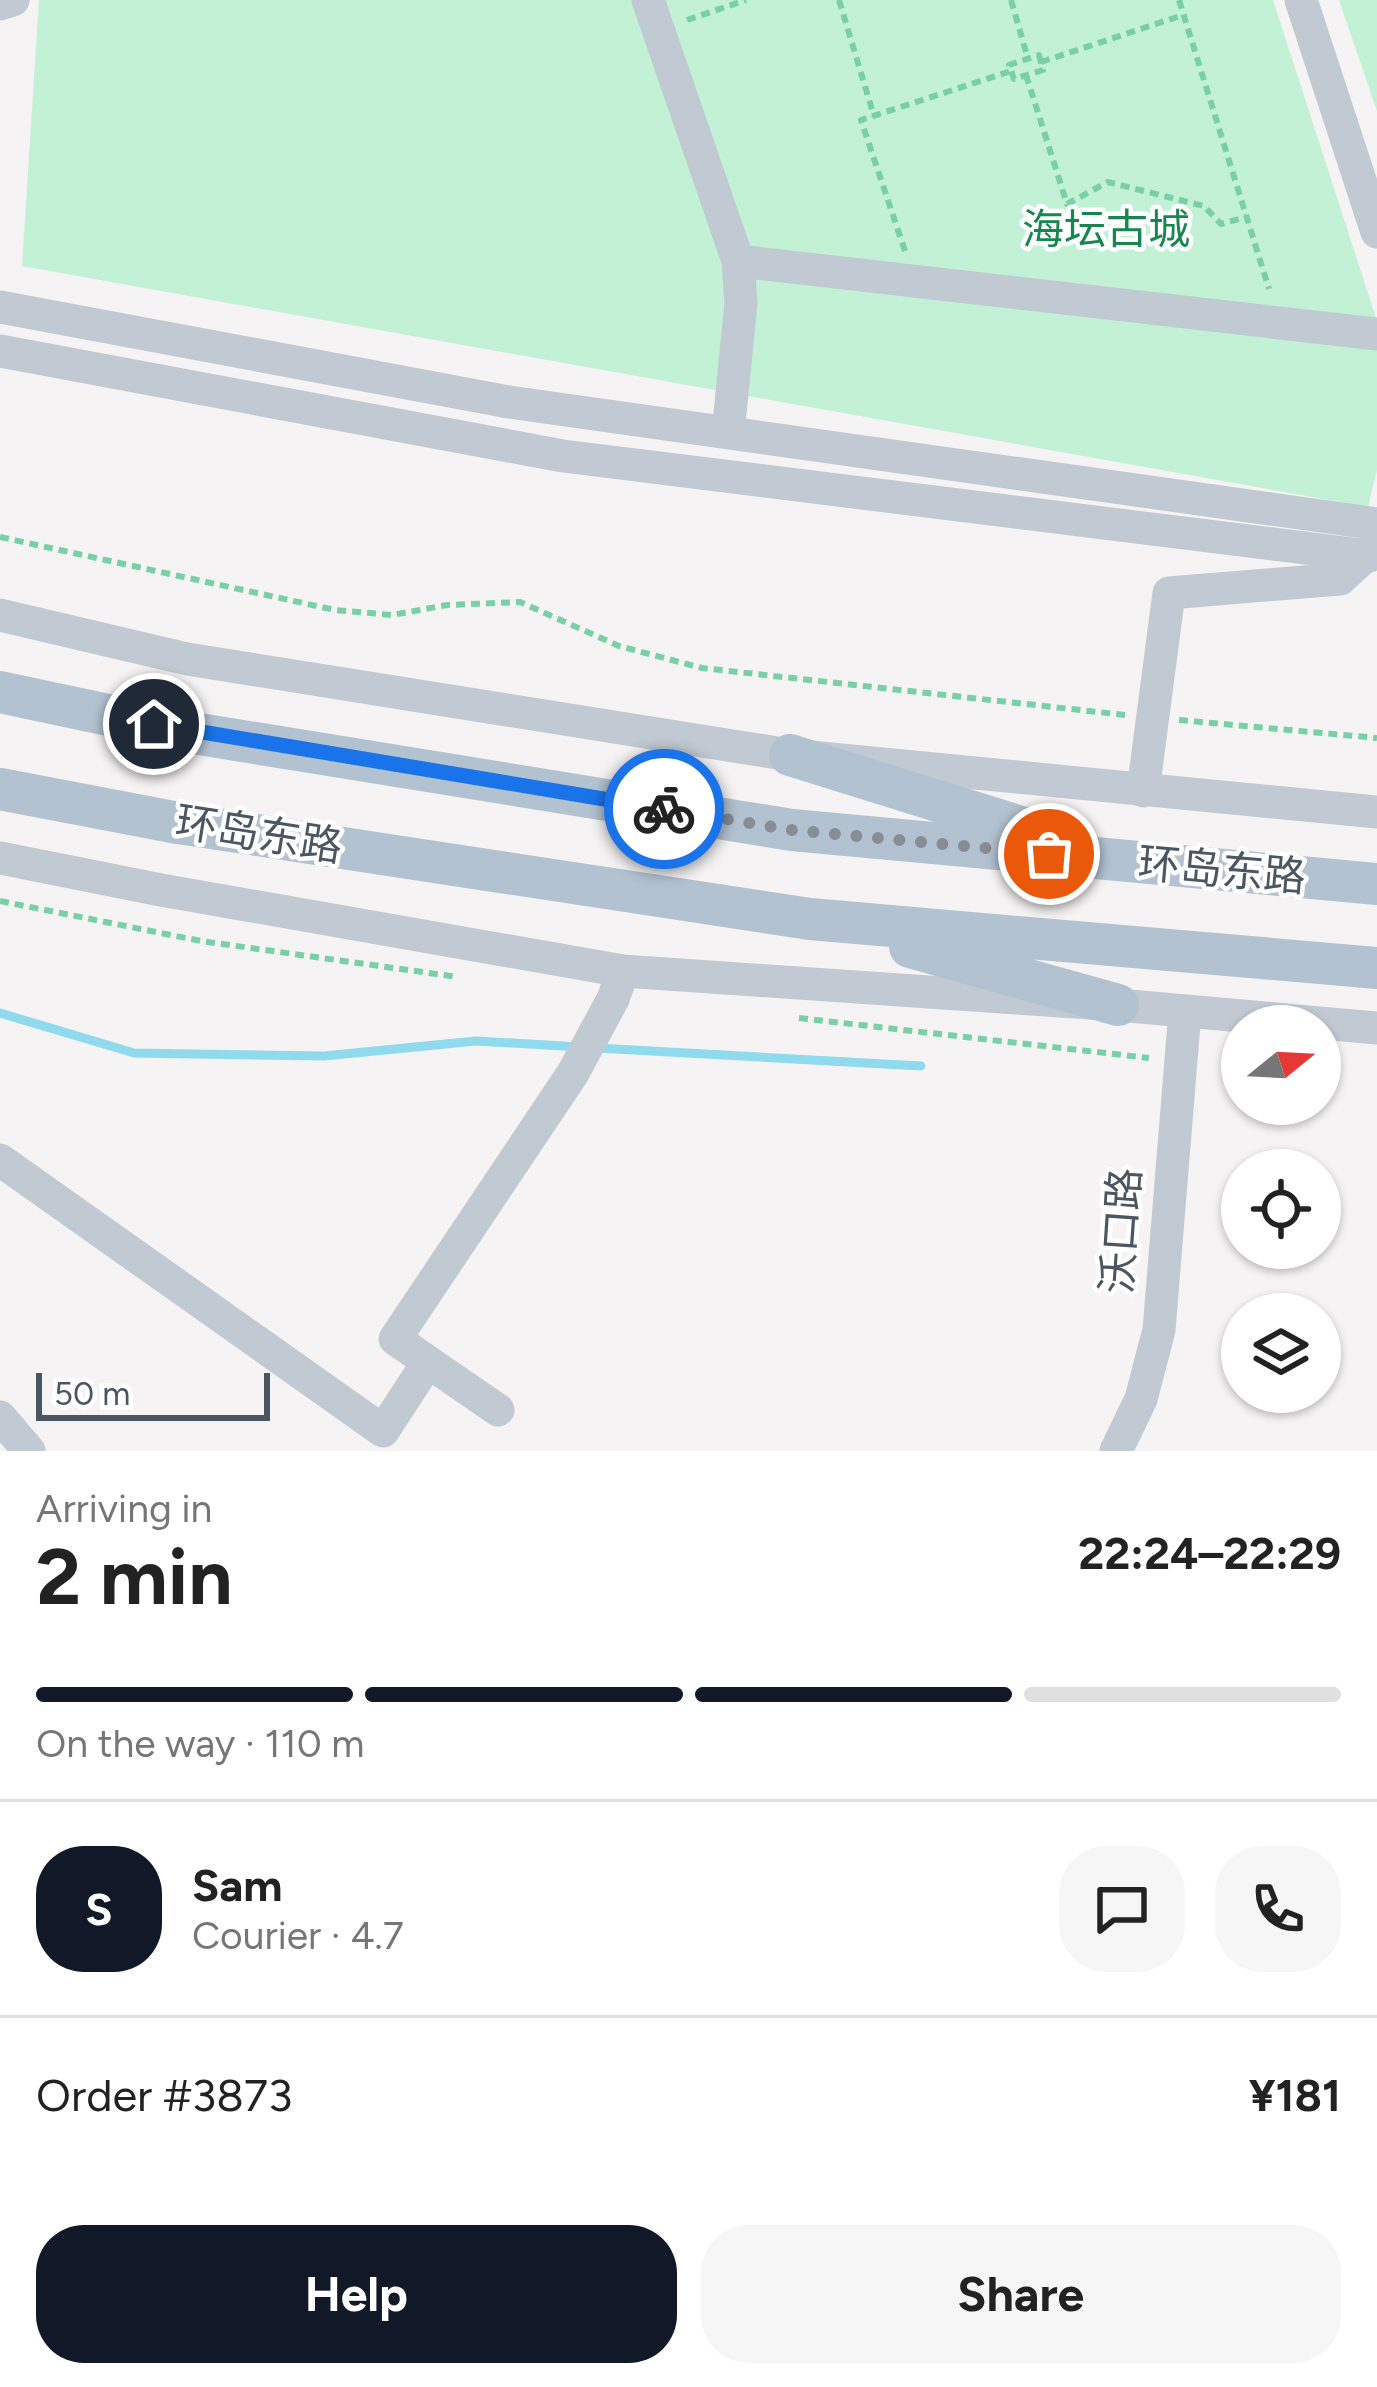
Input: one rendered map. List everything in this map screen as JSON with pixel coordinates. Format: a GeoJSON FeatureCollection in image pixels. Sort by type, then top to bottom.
{"type":"FeatureCollection","features":[{"type":"Feature","properties":{"kind":"main road","name":"环岛东路"},"geometry":{"type":"LineString","coordinates":[[0,692],[193,733],[791,830],[1377,884]]}},
{"type":"Feature","properties":{"kind":"main road"},"geometry":{"type":"LineString","coordinates":[[790,755],[1135,862]]}},
{"type":"Feature","properties":{"kind":"main road","name":"环岛东路"},"geometry":{"type":"LineString","coordinates":[[0,789],[178,823],[810,919],[1377,968]]}},
{"type":"Feature","properties":{"kind":"main road"},"geometry":{"type":"LineString","coordinates":[[810,919],[1118,1005]]}},
{"type":"Feature","properties":{"kind":"street"},"geometry":{"type":"LineString","coordinates":[[0,4],[13,0]]}},
{"type":"Feature","properties":{"kind":"street"},"geometry":{"type":"LineString","coordinates":[[1301,0],[1371,185],[1377,232]]}},
{"type":"Feature","properties":{"kind":"street"},"geometry":{"type":"LineString","coordinates":[[653,15],[739,261],[741,303],[728,433]]}},
{"type":"Feature","properties":{"kind":"street"},"geometry":{"type":"LineString","coordinates":[[739,261],[1377,334]]}},
{"type":"Feature","properties":{"kind":"street"},"geometry":{"type":"LineString","coordinates":[[0,307],[509,402],[728,433],[1374,542]]}},
{"type":"Feature","properties":{"kind":"street"},"geometry":{"type":"LineString","coordinates":[[0,351],[563,456],[1374,542]]}},
{"type":"Feature","properties":{"kind":"street"},"geometry":{"type":"LineString","coordinates":[[1143,791],[1169,593],[1340,579],[1374,542]]}},
{"type":"Feature","properties":{"kind":"street"},"geometry":{"type":"LineString","coordinates":[[0,615],[187,659],[790,755],[1377,812]]}},
{"type":"Feature","properties":{"kind":"street"},"geometry":{"type":"LineString","coordinates":[[0,858],[623,971],[1377,1028]]}},
{"type":"Feature","properties":{"kind":"street"},"geometry":{"type":"LineString","coordinates":[[497,1410],[395,1339],[586,1047],[623,971]]}},
{"type":"Feature","properties":{"kind":"street","name":"沃口路"},"geometry":{"type":"LineString","coordinates":[[1116,1451],[1141,1399],[1159,1330],[1185,1011]]}},
{"type":"Feature","properties":{"kind":"street"},"geometry":{"type":"LineString","coordinates":[[0,1160],[383,1431],[428,1362]]}},
{"type":"Feature","properties":{"kind":"street"},"geometry":{"type":"LineString","coordinates":[[0,1417],[29,1451]]}},
{"type":"Feature","properties":{"kind":"path"},"geometry":{"type":"LineString","coordinates":[[653,15],[746,0]]}},
{"type":"Feature","properties":{"kind":"path"},"geometry":{"type":"LineString","coordinates":[[839,0],[874,116]]}},
{"type":"Feature","properties":{"kind":"path"},"geometry":{"type":"LineString","coordinates":[[1011,0],[1028,58]]}},
{"type":"Feature","properties":{"kind":"path"},"geometry":{"type":"LineString","coordinates":[[1179,0],[1279,321]]}},
{"type":"Feature","properties":{"kind":"path"},"geometry":{"type":"LineString","coordinates":[[1041,62],[1184,14]]}},
{"type":"Feature","properties":{"kind":"path"},"geometry":{"type":"LineString","coordinates":[[1039,55],[1041,62],[1043,70],[1014,80],[1009,65],[1039,55]]}},
{"type":"Feature","properties":{"kind":"path"},"geometry":{"type":"LineString","coordinates":[[915,280],[861,120],[1011,71]]}},
{"type":"Feature","properties":{"kind":"path"},"geometry":{"type":"LineString","coordinates":[[1026,75],[1067,204],[1108,182],[1204,206],[1221,224],[1246,217]]}},
{"type":"Feature","properties":{"kind":"path"},"geometry":{"type":"LineString","coordinates":[[0,537],[335,610],[392,615],[447,605],[520,602],[619,646],[702,668],[1377,738]]}},
{"type":"Feature","properties":{"kind":"green space","name":"海坛古城"},"geometry":{"type":"Polygon","coordinates":[[[39,0],[1273,0],[1377,321],[1377,470],[1368,507],[22,266],[39,0]]]}},
{"type":"Feature","properties":{"kind":"green space"},"geometry":{"type":"Polygon","coordinates":[[[1339,0],[1377,0],[1377,111],[1339,0]]]}},
{"type":"Feature","properties":{"kind":"waterway"},"geometry":{"type":"LineString","coordinates":[[0,1013],[134,1053],[324,1056],[476,1041],[580,1047]]}},
{"type":"Feature","properties":{"kind":"waterway"},"geometry":{"type":"LineString","coordinates":[[597,1048],[921,1066]]}},
{"type":"Feature","properties":{"kind":"way so far"},"geometry":{"type":"LineString","coordinates":[[664,809],[791,830],[1049,854]]}},
{"type":"Feature","properties":{"kind":"route"},"geometry":{"type":"LineString","coordinates":[[154,724],[664,809]]}}]}
